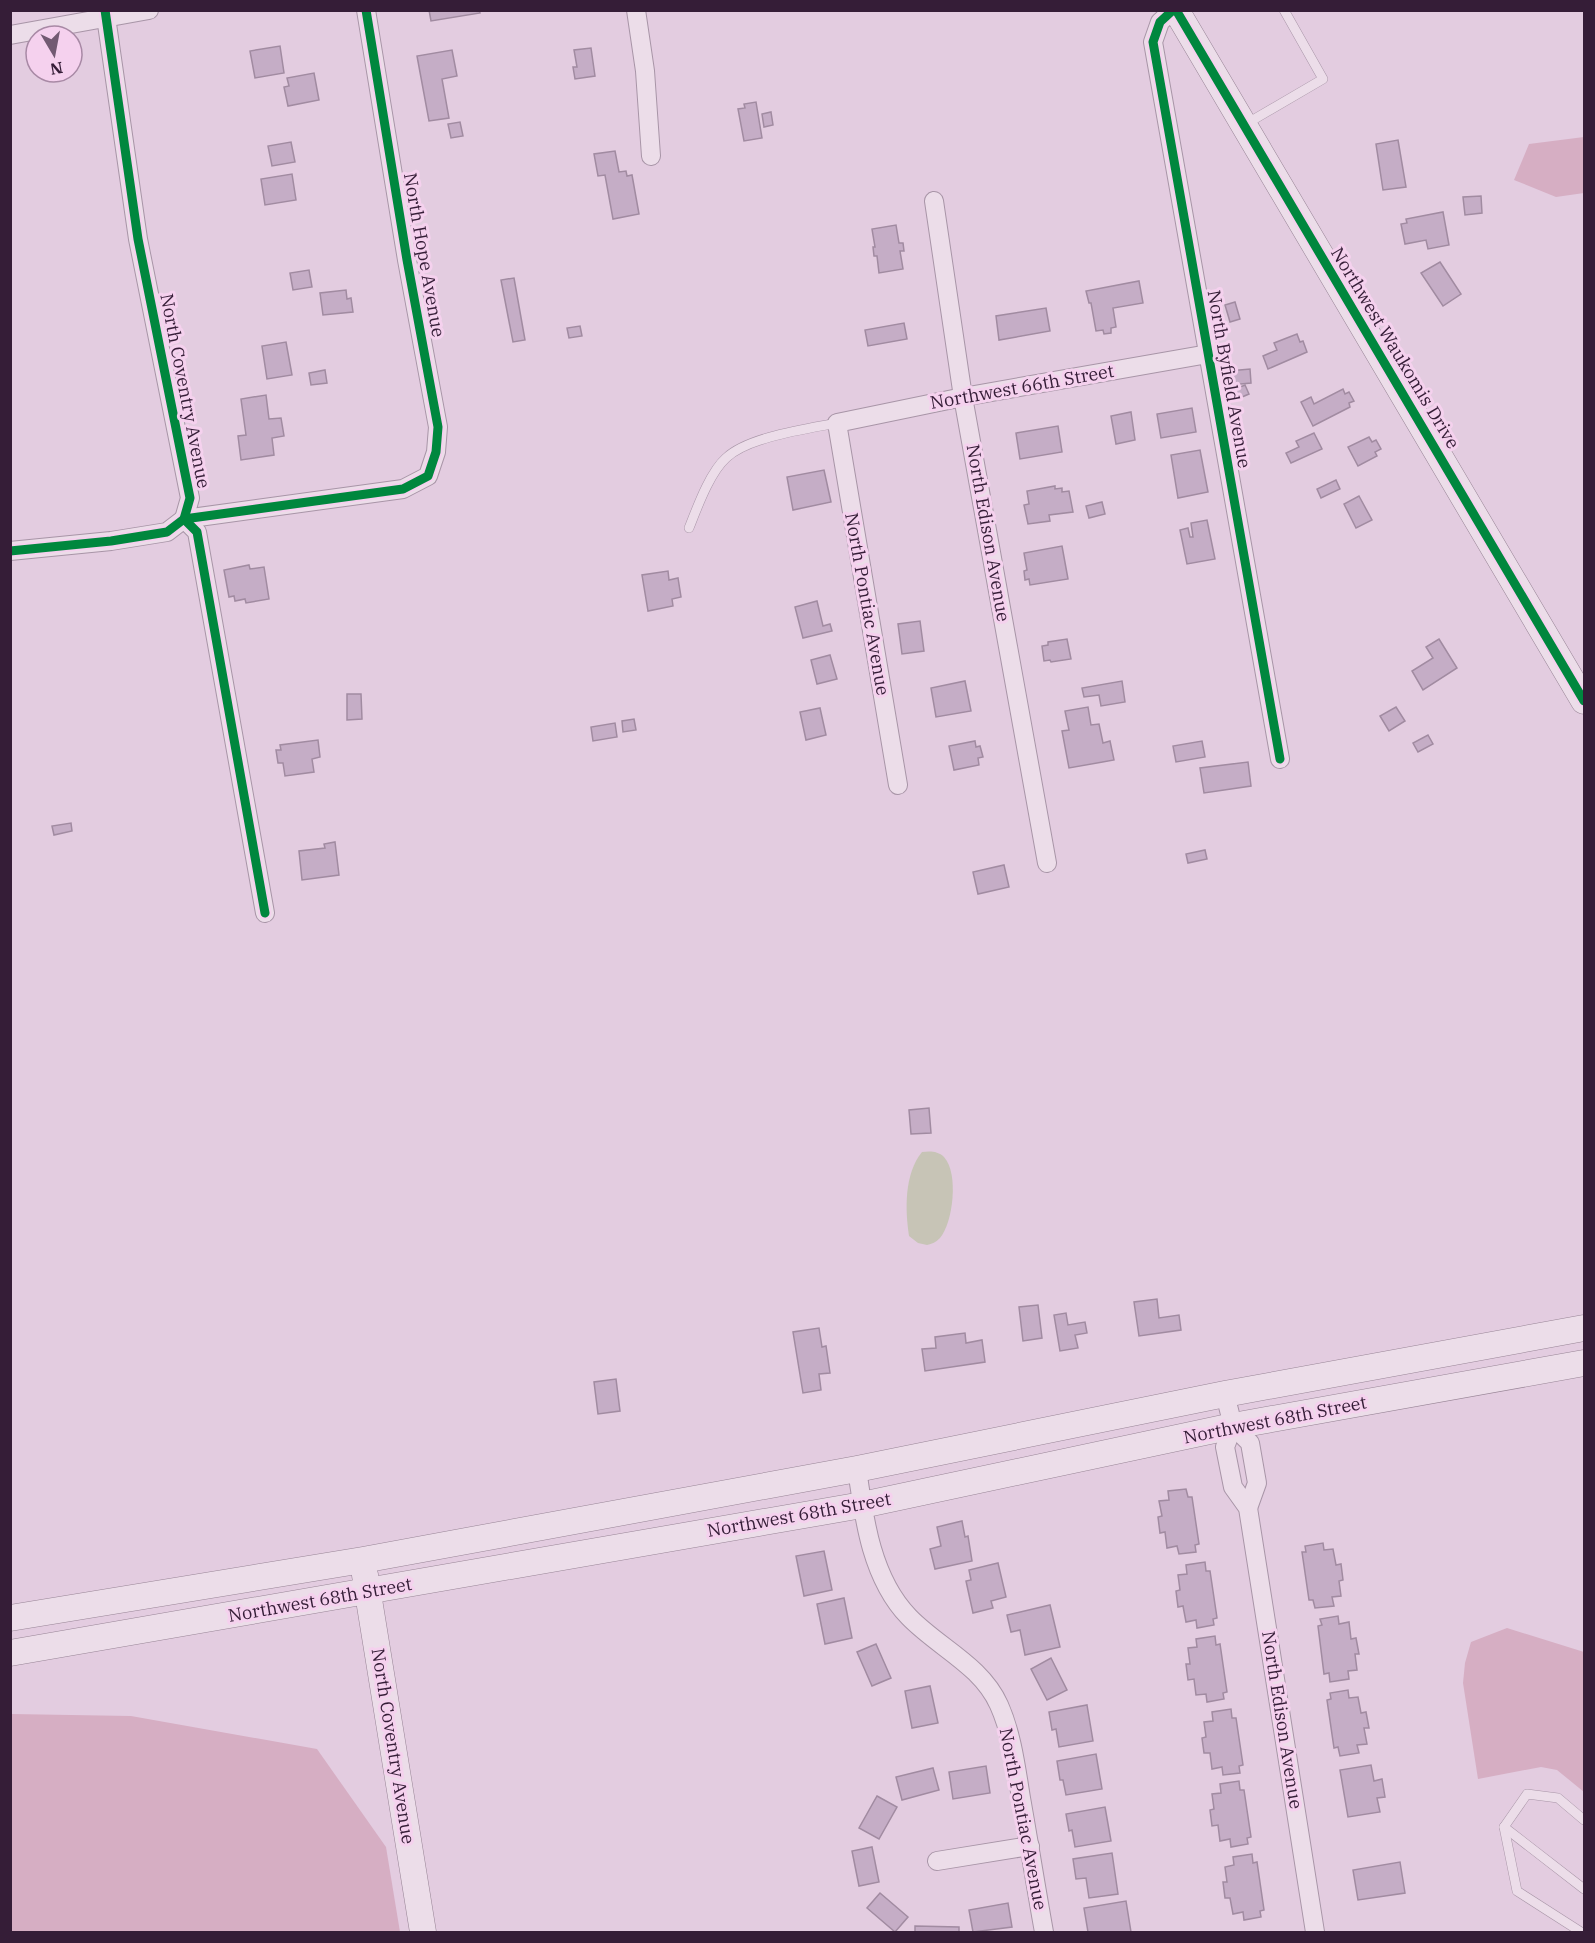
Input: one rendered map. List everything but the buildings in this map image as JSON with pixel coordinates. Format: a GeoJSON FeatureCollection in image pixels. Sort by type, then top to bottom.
{"type":"FeatureCollection","features":[{"type":"Feature","properties":{"kind":"main road","name":"Northwest Waukomis Drive"},"geometry":{"type":"LineString","coordinates":[[1174,10],[1584,701]]}},
{"type":"Feature","properties":{"kind":"main road","name":"Northwest 68th Street"},"geometry":{"type":"LineString","coordinates":[[10,1618],[363,1560],[857,1470],[1225,1394],[1584,1328]]}},
{"type":"Feature","properties":{"kind":"main road","name":"Northwest 68th Street"},"geometry":{"type":"LineString","coordinates":[[10,1653],[862,1505],[1233,1426],[1584,1363]]}},
{"type":"Feature","properties":{"kind":"main road","name":"North Coventry Avenue"},"geometry":{"type":"LineString","coordinates":[[363,1560],[423,1932]]}},
{"type":"Feature","properties":{"kind":"street"},"geometry":{"type":"LineString","coordinates":[[10,34],[106,14],[149,10]]}},
{"type":"Feature","properties":{"kind":"street","name":"North Hope Avenue"},"geometry":{"type":"LineString","coordinates":[[184,519],[403,489],[428,476],[436,452],[438,427],[407,260],[366,10]]}},
{"type":"Feature","properties":{"kind":"street"},"geometry":{"type":"LineString","coordinates":[[636,10],[645,71],[651,156]]}},
{"type":"Feature","properties":{"kind":"street","name":"North Byfield Avenue"},"geometry":{"type":"LineString","coordinates":[[1174,10],[1160,22],[1153,42],[1280,759]]}},
{"type":"Feature","properties":{"kind":"street","name":"North Coventry Avenue"},"geometry":{"type":"LineString","coordinates":[[106,14],[138,239],[190,498],[184,519]]}},
{"type":"Feature","properties":{"kind":"street","name":"North Edison Avenue"},"geometry":{"type":"LineString","coordinates":[[934,201],[963,397],[1047,863]]}},
{"type":"Feature","properties":{"kind":"street","name":"Northwest 66th Street"},"geometry":{"type":"LineString","coordinates":[[837,423],[963,397],[1208,354]]}},
{"type":"Feature","properties":{"kind":"street","name":"North Pontiac Avenue"},"geometry":{"type":"LineString","coordinates":[[837,423],[898,785]]}},
{"type":"Feature","properties":{"kind":"street"},"geometry":{"type":"LineString","coordinates":[[10,551],[111,542],[167,532],[184,519],[197,532],[265,913]]}},
{"type":"Feature","properties":{"kind":"street","name":"North Edison Avenue"},"geometry":{"type":"LineString","coordinates":[[1225,1394],[1233,1426],[1250,1443],[1257,1483],[1248,1508]]}},
{"type":"Feature","properties":{"kind":"street","name":"North Edison Avenue"},"geometry":{"type":"LineString","coordinates":[[1233,1426],[1225,1447],[1233,1487],[1248,1508],[1316,1932]]}},
{"type":"Feature","properties":{"kind":"street","name":"North Pontiac Avenue"},"geometry":{"type":"LineString","coordinates":[[857,1470],[873,1553],[889,1592],[909,1617],[979,1674],[999,1705],[1013,1748],[1044,1932]]}},
{"type":"Feature","properties":{"kind":"street"},"geometry":{"type":"LineString","coordinates":[[938,1861],[1029,1846]]}},
{"type":"Feature","properties":{"kind":"lane"},"geometry":{"type":"LineString","coordinates":[[1244,125],[1323,80],[1284,10]]}},
{"type":"Feature","properties":{"kind":"lane"},"geometry":{"type":"LineString","coordinates":[[689,528],[703,493],[724,459],[740,447],[784,434],[837,423]]}},
{"type":"Feature","properties":{"kind":"lane"},"geometry":{"type":"LineString","coordinates":[[1581,1932],[1517,1892],[1504,1827],[1527,1794],[1558,1798],[1584,1820]]}},
{"type":"Feature","properties":{"kind":"lane"},"geometry":{"type":"LineString","coordinates":[[1504,1827],[1584,1889]]}},
{"type":"Feature","properties":{"kind":"shaded area"},"geometry":{"type":"Polygon","coordinates":[[[1584,137],[1584,193],[1556,197],[1514,180],[1529,144],[1584,137]]]}},
{"type":"Feature","properties":{"kind":"shaded area"},"geometry":{"type":"Polygon","coordinates":[[[922,1152],[934,1152],[944,1157],[949,1164],[953,1186],[951,1210],[945,1231],[937,1241],[927,1245],[918,1243],[909,1236],[907,1215],[909,1181],[922,1152]]]}},
{"type":"Feature","properties":{"kind":"shaded area"},"geometry":{"type":"Polygon","coordinates":[[[1507,1628],[1584,1652],[1584,1792],[1557,1770],[1541,1767],[1478,1779],[1463,1683],[1465,1663],[1471,1642],[1507,1628]]]}},
{"type":"Feature","properties":{"kind":"shaded area"},"geometry":{"type":"Polygon","coordinates":[[[11,1714],[131,1716],[317,1749],[386,1847],[400,1932],[11,1932],[11,1714]]]}},
{"type":"Feature","properties":{"kind":"cycle path"},"geometry":{"type":"LineString","coordinates":[[105,10],[138,239],[190,498],[184,519],[197,532],[265,913]]}},
{"type":"Feature","properties":{"kind":"cycle path"},"geometry":{"type":"LineString","coordinates":[[10,551],[111,541],[167,532],[184,519],[403,489],[428,476],[436,452],[438,427],[407,260],[366,10]]}},
{"type":"Feature","properties":{"kind":"cycle path"},"geometry":{"type":"LineString","coordinates":[[1173,10],[1160,22],[1153,42],[1280,759]]}},
{"type":"Feature","properties":{"kind":"cycle path"},"geometry":{"type":"LineString","coordinates":[[1176,10],[1584,701]]}}]}
